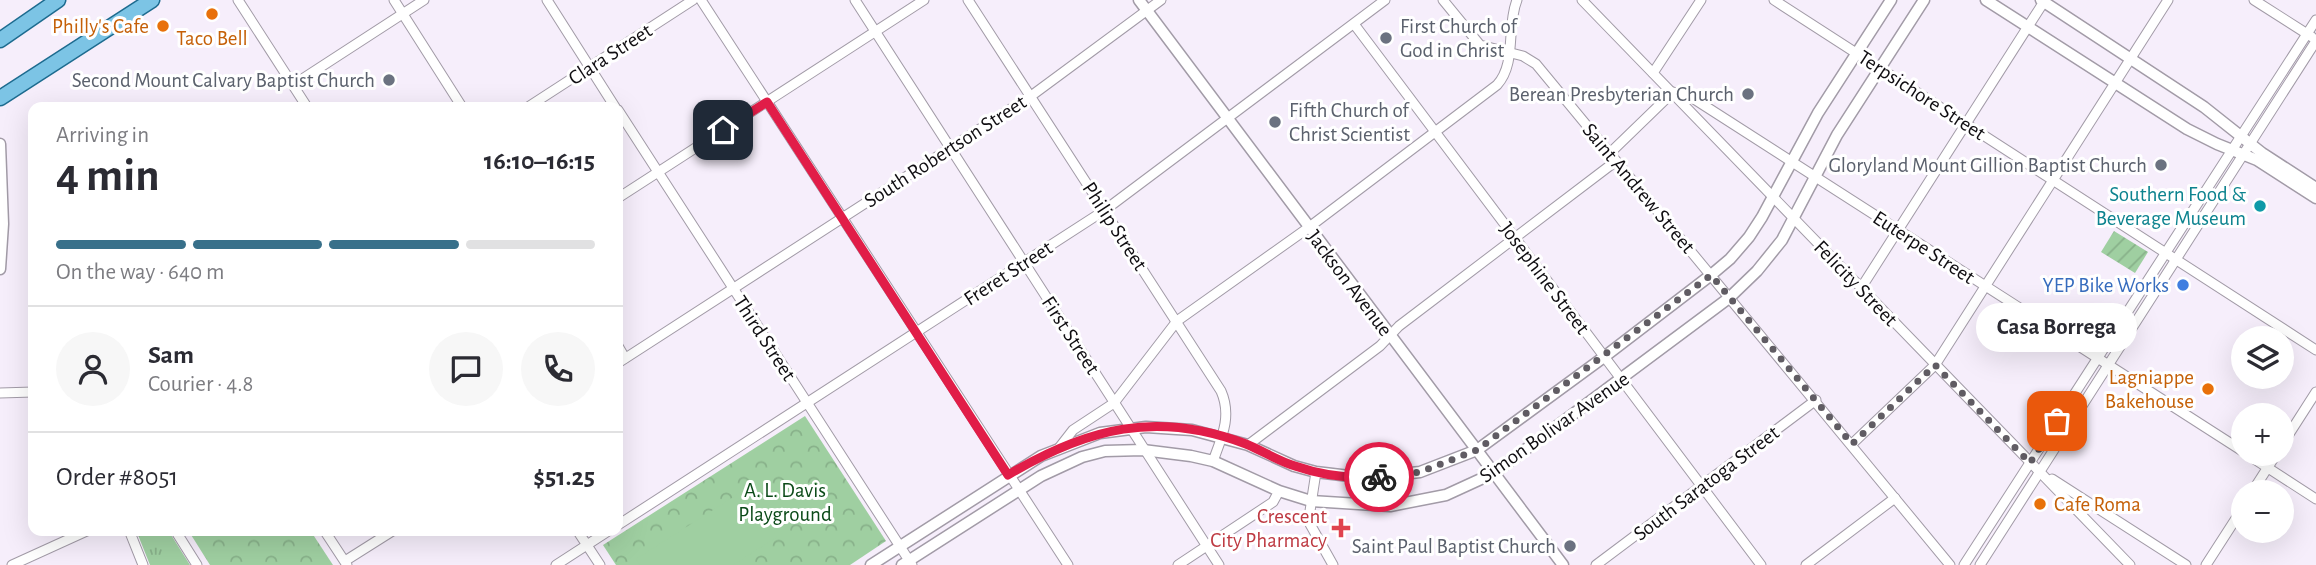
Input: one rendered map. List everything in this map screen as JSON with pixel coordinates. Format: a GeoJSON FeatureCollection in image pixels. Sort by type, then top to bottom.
{"type":"FeatureCollection","features":[{"type":"Feature","properties":{"kind":"main road"},"geometry":{"type":"LineString","coordinates":[[0,40],[58,0]]}},
{"type":"Feature","properties":{"kind":"main road"},"geometry":{"type":"LineString","coordinates":[[0,98],[152,0]]}},
{"type":"Feature","properties":{"kind":"street"},"geometry":{"type":"LineString","coordinates":[[238,0],[304,102]]}},
{"type":"Feature","properties":{"kind":"street"},"geometry":{"type":"LineString","coordinates":[[394,0],[459,102]]}},
{"type":"Feature","properties":{"kind":"street"},"geometry":{"type":"LineString","coordinates":[[293,85],[425,0]]}},
{"type":"Feature","properties":{"kind":"street","name":"Third Street"},"geometry":{"type":"LineString","coordinates":[[547,0],[613,102]]}},
{"type":"Feature","properties":{"kind":"street","name":"Clara Street"},"geometry":{"type":"LineString","coordinates":[[536,102],[693,0]]}},
{"type":"Feature","properties":{"kind":"street"},"geometry":{"type":"LineString","coordinates":[[701,0],[1068,565]]}},
{"type":"Feature","properties":{"kind":"street","name":"First Street"},"geometry":{"type":"LineString","coordinates":[[855,0],[1219,565]]}},
{"type":"Feature","properties":{"kind":"street"},"geometry":{"type":"LineString","coordinates":[[623,195],[924,0]]}},
{"type":"Feature","properties":{"kind":"street","name":"Philip Street"},"geometry":{"type":"LineString","coordinates":[[968,0],[1177,321],[1225,400],[1226,424],[1213,461]]}},
{"type":"Feature","properties":{"kind":"street","name":"Jackson Avenue"},"geometry":{"type":"LineString","coordinates":[[1139,0],[1563,565]]}},
{"type":"Feature","properties":{"kind":"street","name":"South Robertson Street"},"geometry":{"type":"LineString","coordinates":[[623,360],[1031,96],[1161,0]]}},
{"type":"Feature","properties":{"kind":"street","name":"Freret Street"},"geometry":{"type":"LineString","coordinates":[[623,522],[1105,210],[1385,0]]}},
{"type":"Feature","properties":{"kind":"street","name":"Saint Andrew Street"},"geometry":{"type":"LineString","coordinates":[[1443,0],[1480,45],[1523,56],[1536,64],[1950,565]]}},
{"type":"Feature","properties":{"kind":"street"},"geometry":{"type":"LineString","coordinates":[[1059,448],[1073,430],[1114,403],[1177,321],[1308,228],[1497,85],[1506,71],[1512,17],[1517,0]]}},
{"type":"Feature","properties":{"kind":"street","name":"Felicity Street"},"geometry":{"type":"LineString","coordinates":[[1582,0],[2130,565]]}},
{"type":"Feature","properties":{"kind":"street"},"geometry":{"type":"LineString","coordinates":[[1653,73],[1701,0]]}},
{"type":"Feature","properties":{"kind":"street","name":"Terpsichore Street"},"geometry":{"type":"LineString","coordinates":[[1774,0],[2316,350]]}},
{"type":"Feature","properties":{"kind":"street","name":"Simon Bolivar Avenue"},"geometry":{"type":"LineString","coordinates":[[871,565],[1008,475],[1059,448],[1100,433],[1129,428],[1171,427],[1222,436],[1294,466],[1316,472],[1366,478],[1420,472],[1477,450],[1711,275],[1749,237],[1791,161],[1891,0]]}},
{"type":"Feature","properties":{"kind":"street","name":"Simon Bolivar Avenue"},"geometry":{"type":"LineString","coordinates":[[908,564],[1018,489],[1062,465],[1105,451],[1143,450],[1213,461],[1279,491],[1311,501],[1366,506],[1414,503],[1447,495],[1494,473],[1729,298],[1769,257],[1794,218],[1837,135],[1924,0]]}},
{"type":"Feature","properties":{"kind":"street"},"geometry":{"type":"LineString","coordinates":[[1986,0],[2187,129],[2232,150],[2248,149],[2316,188]]}},
{"type":"Feature","properties":{"kind":"street"},"geometry":{"type":"LineString","coordinates":[[1852,444],[1935,365],[2168,0]]}},
{"type":"Feature","properties":{"kind":"street"},"geometry":{"type":"LineString","coordinates":[[1980,565],[2316,41],[2254,0]]}},
{"type":"Feature","properties":{"kind":"street"},"geometry":{"type":"LineString","coordinates":[[1861,288],[2044,1],[2204,107],[2241,135],[2248,149],[2316,198]]}},
{"type":"Feature","properties":{"kind":"street"},"geometry":{"type":"LineString","coordinates":[[1964,565],[2316,20]]}},
{"type":"Feature","properties":{"kind":"street","name":"Josephine Street"},"geometry":{"type":"LineString","coordinates":[[1354,24],[1761,565]]}},
{"type":"Feature","properties":{"kind":"street"},"geometry":{"type":"LineString","coordinates":[[1248,445],[1380,346],[1399,326],[1515,239],[1613,157],[1673,92]]}},
{"type":"Feature","properties":{"kind":"street","name":"Euterpe Street"},"geometry":{"type":"LineString","coordinates":[[1673,92],[1691,97],[2231,445]]}},
{"type":"Feature","properties":{"kind":"street","name":"Third Street"},"geometry":{"type":"LineString","coordinates":[[623,117],[900,546],[908,564]]}},
{"type":"Feature","properties":{"kind":"street"},"geometry":{"type":"LineString","coordinates":[[0,144],[0,264]]}},
{"type":"Feature","properties":{"kind":"street"},"geometry":{"type":"LineString","coordinates":[[0,393],[28,392]]}},
{"type":"Feature","properties":{"kind":"street"},"geometry":{"type":"LineString","coordinates":[[2294,426],[2316,392]]}},
{"type":"Feature","properties":{"kind":"street","name":"South Saratoga Street"},"geometry":{"type":"LineString","coordinates":[[1596,565],[1816,400]]}},
{"type":"Feature","properties":{"kind":"street","name":"Euterpe Street"},"geometry":{"type":"LineString","coordinates":[[2264,466],[2316,499]]}},
{"type":"Feature","properties":{"kind":"street"},"geometry":{"type":"LineString","coordinates":[[2260,480],[2267,468]]}},
{"type":"Feature","properties":{"kind":"street"},"geometry":{"type":"LineString","coordinates":[[2039,471],[2186,565]]}},
{"type":"Feature","properties":{"kind":"street"},"geometry":{"type":"LineString","coordinates":[[1316,472],[1310,524],[1333,565]]}},
{"type":"Feature","properties":{"kind":"street"},"geometry":{"type":"LineString","coordinates":[[1178,565],[1273,502],[1279,491]]}},
{"type":"Feature","properties":{"kind":"street"},"geometry":{"type":"LineString","coordinates":[[1806,565],[1895,498]]}},
{"type":"Feature","properties":{"kind":"street"},"geometry":{"type":"LineString","coordinates":[[2206,565],[2231,526]]}},
{"type":"Feature","properties":{"kind":"street"},"geometry":{"type":"LineString","coordinates":[[12,565],[76,536]]}},
{"type":"Feature","properties":{"kind":"street"},"geometry":{"type":"LineString","coordinates":[[131,536],[143,565]]}},
{"type":"Feature","properties":{"kind":"street"},"geometry":{"type":"LineString","coordinates":[[179,536],[197,565]]}},
{"type":"Feature","properties":{"kind":"street"},"geometry":{"type":"LineString","coordinates":[[328,536],[346,563],[385,536]]}},
{"type":"Feature","properties":{"kind":"street"},"geometry":{"type":"LineString","coordinates":[[581,536],[600,565]]}},
{"type":"Feature","properties":{"kind":"street"},"geometry":{"type":"LineString","coordinates":[[556,565],[601,536]]}},
{"type":"Feature","properties":{"kind":"green space"},"geometry":{"type":"Polygon","coordinates":[[[2114,231],[2148,252],[2135,273],[2101,252],[2114,231]]]}},
{"type":"Feature","properties":{"kind":"green space","name":"A. L. Davis Playground"},"geometry":{"type":"Polygon","coordinates":[[[805,416],[886,541],[850,565],[616,565],[603,545],[617,536],[623,536],[623,532],[805,416]]]}},
{"type":"Feature","properties":{"kind":"green space"},"geometry":{"type":"Polygon","coordinates":[[[746,489],[777,537],[733,565],[640,565],[636,559],[746,489]]]}},
{"type":"Feature","properties":{"kind":"green space"},"geometry":{"type":"Polygon","coordinates":[[[138,536],[172,536],[190,565],[150,565],[138,536]]]}},
{"type":"Feature","properties":{"kind":"green space"},"geometry":{"type":"Polygon","coordinates":[[[192,536],[314,536],[333,565],[210,565],[192,536]]]}},
{"type":"Feature","properties":{"kind":"way so far"},"geometry":{"type":"LineString","coordinates":[[1379,477],[1420,472],[1444,465],[1477,450],[1711,275],[1852,444],[1935,365],[2030,463],[2057,421]]}},
{"type":"Feature","properties":{"kind":"place","name":"Taco Bell"},"geometry":{"type":"Point","coordinates":[212,14]}},
{"type":"Feature","properties":{"kind":"place","name":"Philly's Cafe"},"geometry":{"type":"Point","coordinates":[163,26]}},
{"type":"Feature","properties":{"kind":"place","name":"First Church of God in Christ"},"geometry":{"type":"Point","coordinates":[1386,38]}},
{"type":"Feature","properties":{"kind":"place","name":"Second Mount Calvary Baptist Church"},"geometry":{"type":"Point","coordinates":[389,80]}},
{"type":"Feature","properties":{"kind":"place","name":"Berean Presbyterian Church"},"geometry":{"type":"Point","coordinates":[1748,94]}},
{"type":"Feature","properties":{"kind":"place","name":"Fifth Church of Christ Scientist"},"geometry":{"type":"Point","coordinates":[1275,122]}},
{"type":"Feature","properties":{"kind":"place","name":"Gloryland Mount Gillion Baptist Church"},"geometry":{"type":"Point","coordinates":[2161,165]}},
{"type":"Feature","properties":{"kind":"place","name":"Southern Food & Beverage Museum"},"geometry":{"type":"Point","coordinates":[2260,206]}},
{"type":"Feature","properties":{"kind":"place","name":"YEP Bike Works"},"geometry":{"type":"Point","coordinates":[2183,285]}},
{"type":"Feature","properties":{"kind":"place","name":"Lagniappe Bakehouse"},"geometry":{"type":"Point","coordinates":[2208,389]}},
{"type":"Feature","properties":{"kind":"place","name":"Casa Borrega"},"geometry":{"type":"Point","coordinates":[2057,421]}},
{"type":"Feature","properties":{"kind":"place","name":"Cafe Roma"},"geometry":{"type":"Point","coordinates":[2040,504]}},
{"type":"Feature","properties":{"kind":"place","name":"Crescent City Pharmacy"},"geometry":{"type":"Point","coordinates":[1341,528]}},
{"type":"Feature","properties":{"kind":"place","name":"Saint Paul Baptist Church"},"geometry":{"type":"Point","coordinates":[1570,546]}},
{"type":"Feature","properties":{"kind":"route"},"geometry":{"type":"LineString","coordinates":[[723,130],[767,102],[1008,475],[1041,456],[1100,433],[1129,428],[1171,427],[1222,436],[1294,466],[1316,472],[1339,476],[1379,477]]}}]}
